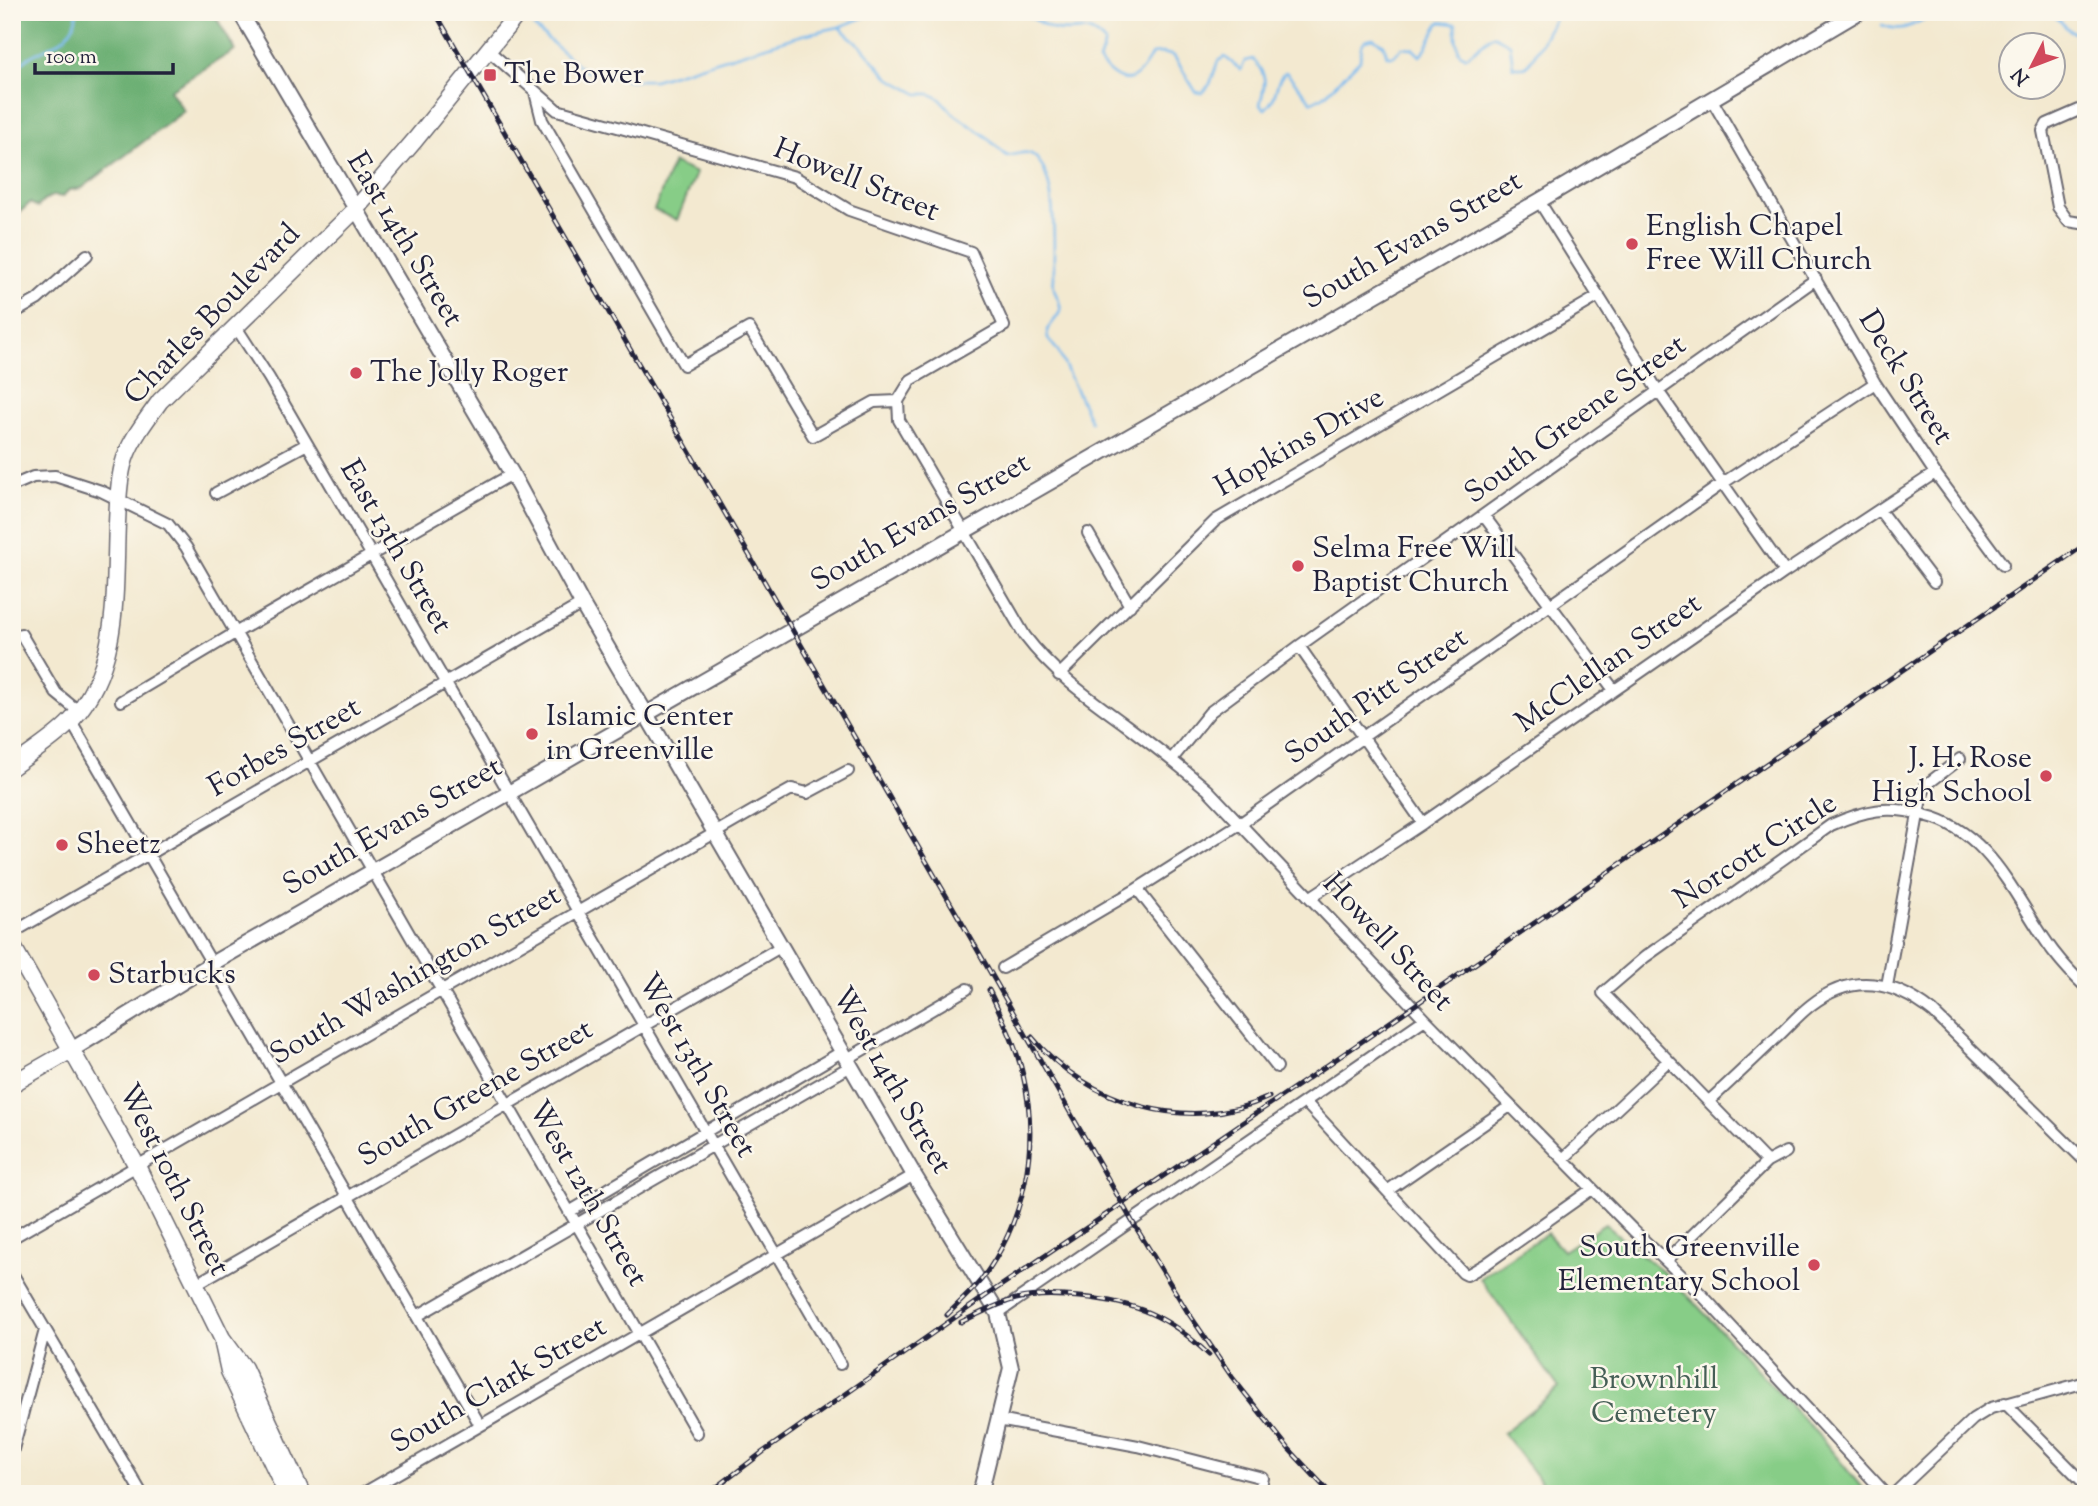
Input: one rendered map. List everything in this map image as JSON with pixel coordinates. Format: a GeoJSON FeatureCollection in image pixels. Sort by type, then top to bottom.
{"type":"FeatureCollection","features":[{"type":"Feature","properties":{"kind":"main road","name":"East 14th Street"},"geometry":{"type":"LineString","coordinates":[[240,12],[512,474],[582,604],[647,713]]}},
{"type":"Feature","properties":{"kind":"main road","name":"Charles Boulevard"},"geometry":{"type":"LineString","coordinates":[[12,767],[57,734],[75,716],[100,676],[112,631],[118,498],[122,469],[129,448],[160,401],[355,210],[519,12]]}},
{"type":"Feature","properties":{"kind":"main road","name":"South Evans Street"},"geometry":{"type":"LineString","coordinates":[[12,1084],[213,963],[1539,201],[1859,12]]}},
{"type":"Feature","properties":{"kind":"main road","name":"West 14th Street"},"geometry":{"type":"LineString","coordinates":[[647,713],[914,1174],[998,1312],[1011,1368],[981,1494]]}},
{"type":"Feature","properties":{"kind":"main road","name":"West 10th Street"},"geometry":{"type":"LineString","coordinates":[[12,945],[137,1166],[222,1338],[244,1368],[302,1494]]}},
{"type":"Feature","properties":{"kind":"main road","name":"West 10th Street"},"geometry":{"type":"LineString","coordinates":[[222,1338],[229,1371],[288,1494]]}},
{"type":"Feature","properties":{"kind":"street","name":"Howell Street"},"geometry":{"type":"LineString","coordinates":[[489,51],[557,110],[795,177],[849,210],[971,252],[1004,326],[911,380],[898,401],[899,420],[1025,636],[1059,675],[1172,759],[1208,790],[1425,1019],[1633,1230],[1667,1260],[1886,1494]]}},
{"type":"Feature","properties":{"kind":"street"},"geometry":{"type":"LineString","coordinates":[[535,92],[542,120],[684,365],[749,328],[813,436],[874,402],[898,401]]}},
{"type":"Feature","properties":{"kind":"street","name":"Deck Street"},"geometry":{"type":"LineString","coordinates":[[1712,100],[1875,383],[2003,565]]}},
{"type":"Feature","properties":{"kind":"street"},"geometry":{"type":"LineString","coordinates":[[2086,107],[2047,124],[2043,131],[2058,207],[2067,221],[2086,221]]}},
{"type":"Feature","properties":{"kind":"street"},"geometry":{"type":"LineString","coordinates":[[547,129],[557,110]]}},
{"type":"Feature","properties":{"kind":"street"},"geometry":{"type":"LineString","coordinates":[[1539,201],[1658,391],[1785,572]]}},
{"type":"Feature","properties":{"kind":"street"},"geometry":{"type":"LineString","coordinates":[[12,314],[37,300],[87,255]]}},
{"type":"Feature","properties":{"kind":"street","name":"South Greene Street"},"geometry":{"type":"LineString","coordinates":[[1172,759],[1210,712],[1816,279]]}},
{"type":"Feature","properties":{"kind":"street","name":"Hopkins Drive"},"geometry":{"type":"LineString","coordinates":[[1059,675],[1216,520],[1599,296]]}},
{"type":"Feature","properties":{"kind":"street","name":"East 13th Street"},"geometry":{"type":"LineString","coordinates":[[236,327],[269,378],[509,792]]}},
{"type":"Feature","properties":{"kind":"street","name":"South Pitt Street"},"geometry":{"type":"LineString","coordinates":[[1003,968],[1137,889],[1241,823],[1723,483],[1875,383]]}},
{"type":"Feature","properties":{"kind":"street"},"geometry":{"type":"LineString","coordinates":[[216,493],[307,444]]}},
{"type":"Feature","properties":{"kind":"street","name":"McClellan Street"},"geometry":{"type":"LineString","coordinates":[[1311,897],[1785,572],[1936,473]]}},
{"type":"Feature","properties":{"kind":"street"},"geometry":{"type":"LineString","coordinates":[[121,701],[512,474]]}},
{"type":"Feature","properties":{"kind":"street","name":"West 12th Street"},"geometry":{"type":"LineString","coordinates":[[12,486],[33,477],[55,476],[118,498],[168,524],[186,547],[308,763],[697,1433]]}},
{"type":"Feature","properties":{"kind":"street"},"geometry":{"type":"LineString","coordinates":[[1880,511],[1934,582]]}},
{"type":"Feature","properties":{"kind":"street"},"geometry":{"type":"LineString","coordinates":[[1485,516],[1614,690]]}},
{"type":"Feature","properties":{"kind":"street"},"geometry":{"type":"LineString","coordinates":[[1088,533],[1130,606]]}},
{"type":"Feature","properties":{"kind":"street","name":"Forbes Street"},"geometry":{"type":"LineString","coordinates":[[12,933],[582,604]]}},
{"type":"Feature","properties":{"kind":"street"},"geometry":{"type":"LineString","coordinates":[[21,634],[56,693],[75,716],[149,855],[480,1425]]}},
{"type":"Feature","properties":{"kind":"street"},"geometry":{"type":"LineString","coordinates":[[1299,646],[1423,822]]}},
{"type":"Feature","properties":{"kind":"street"},"geometry":{"type":"LineString","coordinates":[[1887,986],[1918,813],[1926,785],[1960,760]]}},
{"type":"Feature","properties":{"kind":"street","name":"South Washington Street"},"geometry":{"type":"LineString","coordinates":[[12,1238],[792,789],[807,793],[848,771]]}},
{"type":"Feature","properties":{"kind":"street","name":"West 13th Street"},"geometry":{"type":"LineString","coordinates":[[509,792],[840,1364]]}},
{"type":"Feature","properties":{"kind":"street","name":"Norcott Circle"},"geometry":{"type":"LineString","coordinates":[[1668,1061],[1604,993],[1645,957],[1831,825],[1855,814],[1883,809],[1940,818],[1964,831],[1995,863],[2053,950],[2086,987]]}},
{"type":"Feature","properties":{"kind":"street"},"geometry":{"type":"LineString","coordinates":[[1137,889],[1277,1067]]}},
{"type":"Feature","properties":{"kind":"street","name":"South Greene Street"},"geometry":{"type":"LineString","coordinates":[[196,1284],[782,946]]}},
{"type":"Feature","properties":{"kind":"street"},"geometry":{"type":"LineString","coordinates":[[1709,1101],[1811,1005],[1834,991],[1860,985],[1887,986],[1906,992],[1933,1012],[2086,1162]]}},
{"type":"Feature","properties":{"kind":"street"},"geometry":{"type":"LineString","coordinates":[[417,1316],[714,1145],[847,1059],[967,989]]}},
{"type":"Feature","properties":{"kind":"street"},"geometry":{"type":"LineString","coordinates":[[998,1312],[1425,1019]]}},
{"type":"Feature","properties":{"kind":"street"},"geometry":{"type":"LineString","coordinates":[[569,1212],[706,1131],[847,1059]]}},
{"type":"Feature","properties":{"kind":"street"},"geometry":{"type":"LineString","coordinates":[[1563,1159],[1668,1061],[1767,1162]]}},
{"type":"Feature","properties":{"kind":"street"},"geometry":{"type":"LineString","coordinates":[[1305,1102],[1467,1275],[1592,1189]]}},
{"type":"Feature","properties":{"kind":"street"},"geometry":{"type":"LineString","coordinates":[[1387,1191],[1510,1106]]}},
{"type":"Feature","properties":{"kind":"street"},"geometry":{"type":"LineString","coordinates":[[1667,1260],[1767,1162],[1786,1152]]}},
{"type":"Feature","properties":{"kind":"street","name":"South Clark Street"},"geometry":{"type":"LineString","coordinates":[[362,1494],[914,1174]]}},
{"type":"Feature","properties":{"kind":"street"},"geometry":{"type":"LineString","coordinates":[[12,1273],[142,1494]]}},
{"type":"Feature","properties":{"kind":"street"},"geometry":{"type":"LineString","coordinates":[[12,1453],[46,1330]]}},
{"type":"Feature","properties":{"kind":"street"},"geometry":{"type":"LineString","coordinates":[[1894,1494],[1973,1419],[2006,1403],[2086,1382]]}},
{"type":"Feature","properties":{"kind":"street"},"geometry":{"type":"LineString","coordinates":[[2006,1403],[2086,1485]]}},
{"type":"Feature","properties":{"kind":"street"},"geometry":{"type":"LineString","coordinates":[[998,1420],[1138,1446],[1263,1478],[1259,1494]]}},
{"type":"Feature","properties":{"kind":"green space"},"geometry":{"type":"Polygon","coordinates":[[[12,12],[213,12],[235,50],[170,90],[184,111],[82,188],[69,190],[62,197],[48,198],[38,207],[30,203],[20,212],[12,209],[12,12]]]}},
{"type":"Feature","properties":{"kind":"green space"},"geometry":{"type":"Polygon","coordinates":[[[673,163],[696,173],[677,220],[654,210],[673,163]]]}},
{"type":"Feature","properties":{"kind":"green space","name":"Brownhill Cemetery"},"geometry":{"type":"Polygon","coordinates":[[[1605,1224],[1669,1277],[1692,1300],[1822,1439],[1867,1494],[1550,1494],[1503,1433],[1559,1388],[1480,1278],[1547,1233],[1563,1251],[1605,1224]]]}},
{"type":"Feature","properties":{"kind":"waterway"},"geometry":{"type":"LineString","coordinates":[[12,77],[27,58],[67,35],[77,12]]}},
{"type":"Feature","properties":{"kind":"waterway"},"geometry":{"type":"LineString","coordinates":[[534,27],[585,71],[629,80],[654,80],[802,35],[839,27],[877,12]]}},
{"type":"Feature","properties":{"kind":"waterway"},"geometry":{"type":"LineString","coordinates":[[1021,12],[1052,29],[1092,32],[1105,43],[1099,61],[1122,79],[1135,77],[1152,54],[1163,53],[1174,56],[1196,92],[1202,93],[1210,84],[1218,61],[1225,57],[1241,70],[1245,61],[1253,59],[1264,76],[1260,105],[1265,109],[1273,99],[1279,80],[1286,72],[1312,102],[1324,96],[1360,60],[1361,47],[1365,40],[1373,38],[1384,45],[1387,56],[1394,56],[1402,47],[1412,48],[1420,56],[1440,22],[1456,24],[1459,52],[1466,57],[1493,35],[1510,44],[1513,67],[1525,67],[1560,12]]}},
{"type":"Feature","properties":{"kind":"waterway"},"geometry":{"type":"LineString","coordinates":[[1882,25],[1904,28],[1939,12]]}},
{"type":"Feature","properties":{"kind":"waterway"},"geometry":{"type":"LineString","coordinates":[[2051,12],[2071,32],[2086,36]]}},
{"type":"Feature","properties":{"kind":"waterway"},"geometry":{"type":"LineString","coordinates":[[839,27],[863,48],[889,78],[918,94],[931,94],[940,99],[954,114],[984,135],[1007,156],[1030,154],[1041,165],[1051,195],[1054,288],[1060,304],[1058,316],[1047,330],[1048,339],[1058,351],[1091,422]]}},
{"type":"Feature","properties":{"kind":"railway"},"geometry":{"type":"LineString","coordinates":[[435,12],[1132,1221],[1187,1311],[1232,1377],[1289,1449],[1331,1494]]}},
{"type":"Feature","properties":{"kind":"railway"},"geometry":{"type":"LineString","coordinates":[[708,1494],[763,1452],[987,1295],[1313,1075],[2086,544]]}},
{"type":"Feature","properties":{"kind":"railway"},"geometry":{"type":"LineString","coordinates":[[947,1315],[981,1280],[1009,1233],[1025,1182],[1029,1156],[1030,1129],[1023,1075],[1013,1042],[989,990]]}},
{"type":"Feature","properties":{"kind":"railway"},"geometry":{"type":"LineString","coordinates":[[1032,1037],[1055,1060],[1081,1080],[1110,1095],[1141,1106],[1173,1112],[1206,1113],[1238,1108],[1269,1097]]}},
{"type":"Feature","properties":{"kind":"railway"},"geometry":{"type":"LineString","coordinates":[[961,1322],[1024,1297],[1056,1295],[1100,1299],[1150,1313],[1180,1330],[1209,1355]]}},
{"type":"Feature","properties":{"kind":"place","name":"The Bower"},"geometry":{"type":"Point","coordinates":[490,75]}},
{"type":"Feature","properties":{"kind":"place","name":"English Chapel Free Will Church"},"geometry":{"type":"Point","coordinates":[1632,244]}},
{"type":"Feature","properties":{"kind":"place","name":"The Jolly Roger"},"geometry":{"type":"Point","coordinates":[356,373]}},
{"type":"Feature","properties":{"kind":"place","name":"Selma Free Will Baptist Church"},"geometry":{"type":"Point","coordinates":[1298,566]}},
{"type":"Feature","properties":{"kind":"place","name":"Islamic Center in Greenville"},"geometry":{"type":"Point","coordinates":[532,734]}},
{"type":"Feature","properties":{"kind":"place","name":"J. H. Rose High School"},"geometry":{"type":"Point","coordinates":[2046,776]}},
{"type":"Feature","properties":{"kind":"place","name":"Sheetz"},"geometry":{"type":"Point","coordinates":[62,845]}},
{"type":"Feature","properties":{"kind":"place","name":"Starbucks"},"geometry":{"type":"Point","coordinates":[94,975]}},
{"type":"Feature","properties":{"kind":"place","name":"South Greenville Elementary School"},"geometry":{"type":"Point","coordinates":[1814,1265]}}]}
